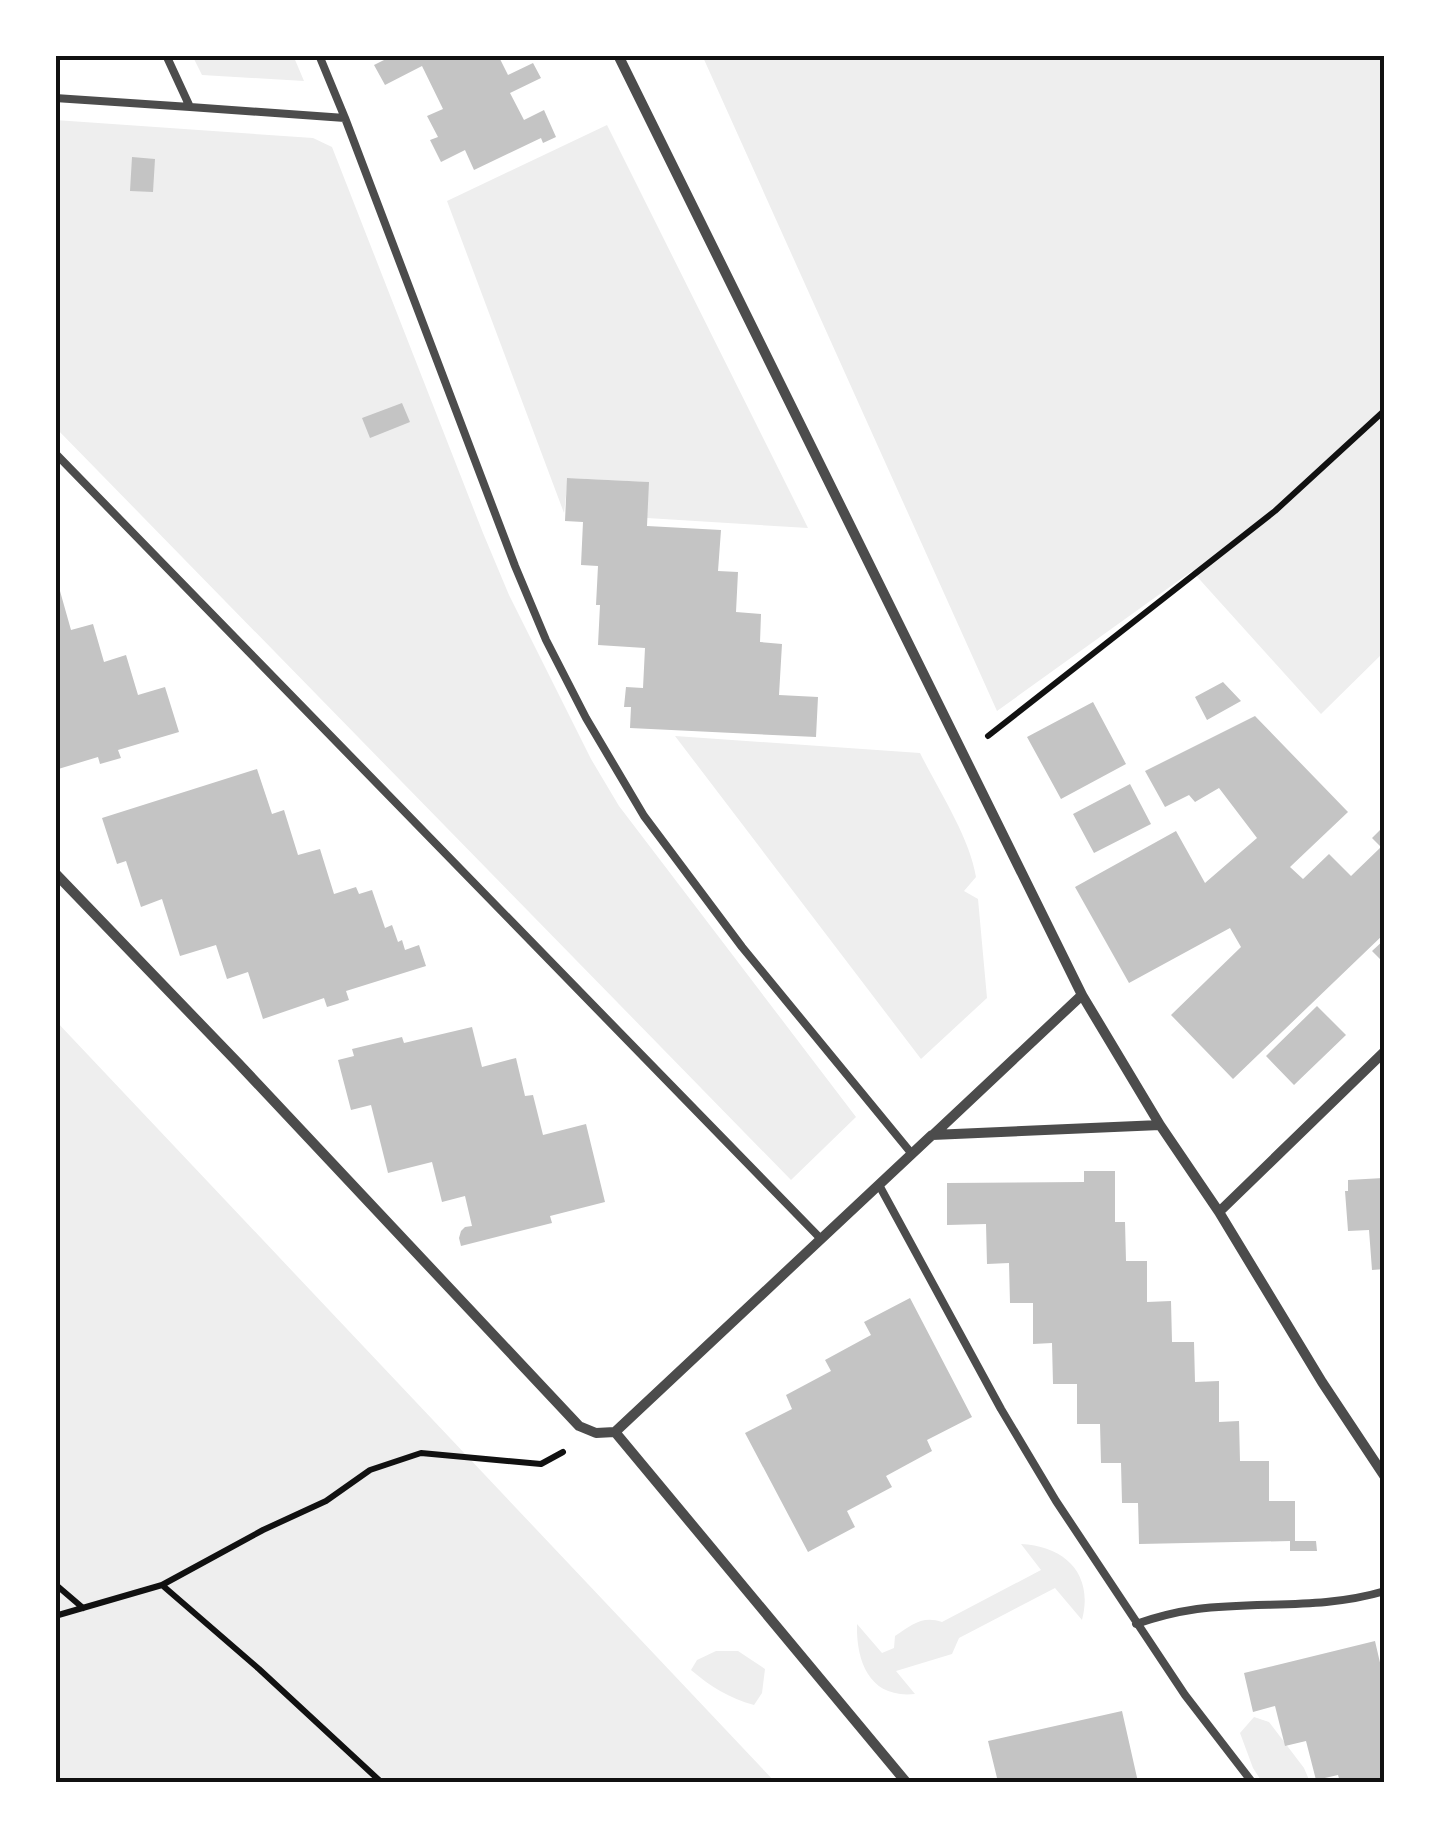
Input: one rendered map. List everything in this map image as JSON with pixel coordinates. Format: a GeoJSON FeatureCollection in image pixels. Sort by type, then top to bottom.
{"type":"FeatureCollection","features":[{"type":"Feature","properties":{"kind":"street"},"geometry":{"type":"LineString","coordinates":[[618,55],[1082,996],[1385,1477]]}},
{"type":"Feature","properties":{"kind":"street"},"geometry":{"type":"LineString","coordinates":[[55,874],[578,1426],[596,1433],[614,1432],[1082,996]]}},
{"type":"Feature","properties":{"kind":"street"},"geometry":{"type":"LineString","coordinates":[[1220,1212],[1385,1050]]}},
{"type":"Feature","properties":{"kind":"street"},"geometry":{"type":"LineString","coordinates":[[932,1136],[1160,1124]]}},
{"type":"Feature","properties":{"kind":"street"},"geometry":{"type":"LineString","coordinates":[[614,1432],[906,1782]]}},
{"type":"Feature","properties":{"kind":"lane"},"geometry":{"type":"LineString","coordinates":[[166,55],[190,107]]}},
{"type":"Feature","properties":{"kind":"lane"},"geometry":{"type":"LineString","coordinates":[[319,55],[515,566],[546,640],[586,718],[644,816],[742,946],[912,1154]]}},
{"type":"Feature","properties":{"kind":"lane"},"geometry":{"type":"LineString","coordinates":[[55,98],[345,118]]}},
{"type":"Feature","properties":{"kind":"lane"},"geometry":{"type":"LineString","coordinates":[[55,453],[821,1239]]}},
{"type":"Feature","properties":{"kind":"lane"},"geometry":{"type":"LineString","coordinates":[[879,1185],[1001,1410],[1056,1500],[1185,1695],[1252,1782]]}},
{"type":"Feature","properties":{"kind":"lane"},"geometry":{"type":"LineString","coordinates":[[1136,1624],[1197,1609],[1325,1603],[1385,1591]]}},
{"type":"Feature","properties":{"kind":"path"},"geometry":{"type":"LineString","coordinates":[[964,755],[1275,511],[1385,410]]}},
{"type":"Feature","properties":{"kind":"path"},"geometry":{"type":"LineString","coordinates":[[55,1616],[162,1585],[264,1530],[326,1502],[370,1470],[421,1453],[540,1464],[596,1433]]}},
{"type":"Feature","properties":{"kind":"path"},"geometry":{"type":"LineString","coordinates":[[55,1584],[84,1609]]}},
{"type":"Feature","properties":{"kind":"path"},"geometry":{"type":"LineString","coordinates":[[162,1585],[260,1669],[381,1782]]}},
{"type":"Feature","properties":{"kind":"shaded area"},"geometry":{"type":"Polygon","coordinates":[[[192,55],[293,55],[304,81],[202,75],[192,55]]]}},
{"type":"Feature","properties":{"kind":"shaded area"},"geometry":{"type":"Polygon","coordinates":[[[702,55],[1385,55],[1385,651],[1321,714],[1192,571],[997,711],[702,55]]]}},
{"type":"Feature","properties":{"kind":"shaded area"},"geometry":{"type":"Polygon","coordinates":[[[55,120],[313,138],[332,147],[509,595],[591,759],[619,806],[856,1117],[791,1180],[55,427],[55,120]]]}},
{"type":"Feature","properties":{"kind":"shaded area"},"geometry":{"type":"Polygon","coordinates":[[[607,125],[808,528],[647,518],[648,482],[568,478],[564,513],[447,201],[607,125]]]}},
{"type":"Feature","properties":{"kind":"shaded area"},"geometry":{"type":"Polygon","coordinates":[[[675,736],[920,753],[973,862],[976,877],[964,891],[978,899],[987,998],[921,1059],[675,736]]]}},
{"type":"Feature","properties":{"kind":"shaded area"},"geometry":{"type":"Polygon","coordinates":[[[55,1020],[775,1782],[55,1782],[55,1020]]]}},
{"type":"Feature","properties":{"kind":"shaded area"},"geometry":{"type":"Polygon","coordinates":[[[1021,1544],[1051,1550],[1073,1566],[1084,1589],[1082,1620],[1055,1588],[959,1638],[952,1654],[896,1671],[915,1694],[899,1694],[876,1684],[863,1664],[857,1624],[882,1653],[894,1648],[895,1636],[912,1625],[923,1620],[942,1622],[1041,1570],[1021,1544]]]}},
{"type":"Feature","properties":{"kind":"shaded area"},"geometry":{"type":"Polygon","coordinates":[[[716,1651],[738,1651],[765,1669],[762,1693],[754,1705],[721,1691],[691,1670],[697,1660],[716,1651]]]}},
{"type":"Feature","properties":{"kind":"shaded area"},"geometry":{"type":"Polygon","coordinates":[[[1254,1717],[1269,1722],[1310,1782],[1262,1782],[1240,1733],[1254,1717]]]}},
{"type":"Feature","properties":{"kind":"building"},"geometry":{"type":"Polygon","coordinates":[[[394,55],[498,55],[508,75],[533,63],[541,78],[510,93],[524,120],[544,110],[556,137],[543,143],[541,138],[474,170],[465,150],[441,162],[430,140],[438,137],[427,116],[443,109],[422,66],[385,85],[374,65],[394,55]]]}},
{"type":"Feature","properties":{"kind":"building"},"geometry":{"type":"Polygon","coordinates":[[[132,157],[155,159],[153,192],[130,191],[132,157]]]}},
{"type":"Feature","properties":{"kind":"building"},"geometry":{"type":"Polygon","coordinates":[[[402,403],[410,422],[370,438],[362,418],[402,403]]]}},
{"type":"Feature","properties":{"kind":"building"},"geometry":{"type":"Polygon","coordinates":[[[567,478],[649,482],[647,526],[721,530],[718,571],[738,572],[736,612],[761,614],[760,642],[782,644],[779,695],[818,697],[816,737],[630,728],[631,707],[624,707],[626,687],[643,688],[645,648],[598,645],[598,566],[581,565],[583,522],[565,521],[567,478]]]}},
{"type":"Feature","properties":{"kind":"building"},"geometry":{"type":"Polygon","coordinates":[[[60,591],[71,630],[93,624],[104,662],[126,655],[138,695],[165,687],[179,732],[118,750],[121,758],[100,764],[98,757],[55,770],[55,593],[60,591]]]}},
{"type":"Feature","properties":{"kind":"building"},"geometry":{"type":"Polygon","coordinates":[[[1223,682],[1241,701],[1207,720],[1195,697],[1223,682]]]}},
{"type":"Feature","properties":{"kind":"building"},"geometry":{"type":"Polygon","coordinates":[[[1093,702],[1126,764],[1061,799],[1027,737],[1093,702]]]}},
{"type":"Feature","properties":{"kind":"building"},"geometry":{"type":"Polygon","coordinates":[[[1255,716],[1348,812],[1290,867],[1303,879],[1329,854],[1351,876],[1381,847],[1372,838],[1385,825],[1385,933],[1233,1079],[1171,1015],[1241,947],[1230,928],[1129,983],[1075,887],[1176,831],[1205,883],[1257,838],[1219,788],[1195,802],[1189,795],[1165,807],[1145,771],[1255,716]]]}},
{"type":"Feature","properties":{"kind":"building"},"geometry":{"type":"Polygon","coordinates":[[[257,769],[272,814],[284,810],[298,855],[320,849],[334,894],[356,887],[359,894],[372,890],[385,928],[392,925],[405,950],[419,945],[426,966],[346,991],[349,1000],[337,1004],[327,1007],[324,998],[263,1019],[248,972],[227,979],[216,945],[180,956],[162,899],[141,907],[126,861],[117,864],[102,818],[257,769]]]}},
{"type":"Feature","properties":{"kind":"building"},"geometry":{"type":"Polygon","coordinates":[[[1130,784],[1151,824],[1094,853],[1073,814],[1130,784]]]}},
{"type":"Feature","properties":{"kind":"building"},"geometry":{"type":"Polygon","coordinates":[[[1385,939],[1385,964],[1372,951],[1385,939]]]}},
{"type":"Feature","properties":{"kind":"building"},"geometry":{"type":"Polygon","coordinates":[[[1317,1006],[1346,1035],[1294,1085],[1266,1056],[1317,1006]]]}},
{"type":"Feature","properties":{"kind":"building"},"geometry":{"type":"Polygon","coordinates":[[[472,1027],[482,1067],[516,1058],[525,1096],[533,1095],[543,1135],[586,1124],[605,1202],[550,1216],[552,1223],[461,1246],[461,1231],[472,1226],[465,1196],[442,1202],[432,1162],[388,1173],[371,1105],[351,1110],[338,1060],[354,1056],[352,1049],[402,1037],[404,1043],[472,1027]]]}},
{"type":"Feature","properties":{"kind":"building"},"geometry":{"type":"Polygon","coordinates":[[[1084,1171],[1115,1171],[1115,1222],[1125,1222],[1126,1261],[1147,1261],[1147,1302],[1171,1301],[1172,1342],[1194,1342],[1195,1382],[1219,1381],[1219,1422],[1239,1421],[1240,1461],[1269,1461],[1269,1501],[1295,1501],[1295,1541],[1316,1541],[1317,1551],[1290,1551],[1290,1541],[1139,1544],[1138,1503],[1122,1503],[1121,1463],[1101,1463],[1100,1424],[1077,1424],[1077,1384],[1053,1384],[1052,1343],[1033,1344],[1033,1303],[1010,1303],[1009,1263],[987,1264],[986,1224],[947,1225],[947,1183],[1084,1182],[1084,1171]]]}},
{"type":"Feature","properties":{"kind":"building"},"geometry":{"type":"Polygon","coordinates":[[[1383,1178],[1385,1269],[1372,1270],[1369,1230],[1348,1231],[1345,1191],[1348,1180],[1383,1178]]]}},
{"type":"Feature","properties":{"kind":"building"},"geometry":{"type":"Polygon","coordinates":[[[910,1298],[972,1417],[927,1440],[932,1451],[886,1476],[892,1487],[847,1511],[855,1527],[808,1552],[745,1433],[792,1409],[786,1395],[831,1371],[825,1360],[871,1335],[864,1322],[910,1298]]]}},
{"type":"Feature","properties":{"kind":"building"},"geometry":{"type":"Polygon","coordinates":[[[1375,1641],[1381,1667],[1385,1666],[1385,1782],[1340,1782],[1338,1775],[1316,1780],[1306,1741],[1285,1746],[1275,1706],[1253,1712],[1244,1673],[1375,1641]]]}},
{"type":"Feature","properties":{"kind":"building"},"geometry":{"type":"Polygon","coordinates":[[[1122,1711],[1138,1782],[998,1782],[988,1741],[1122,1711]]]}}]}
